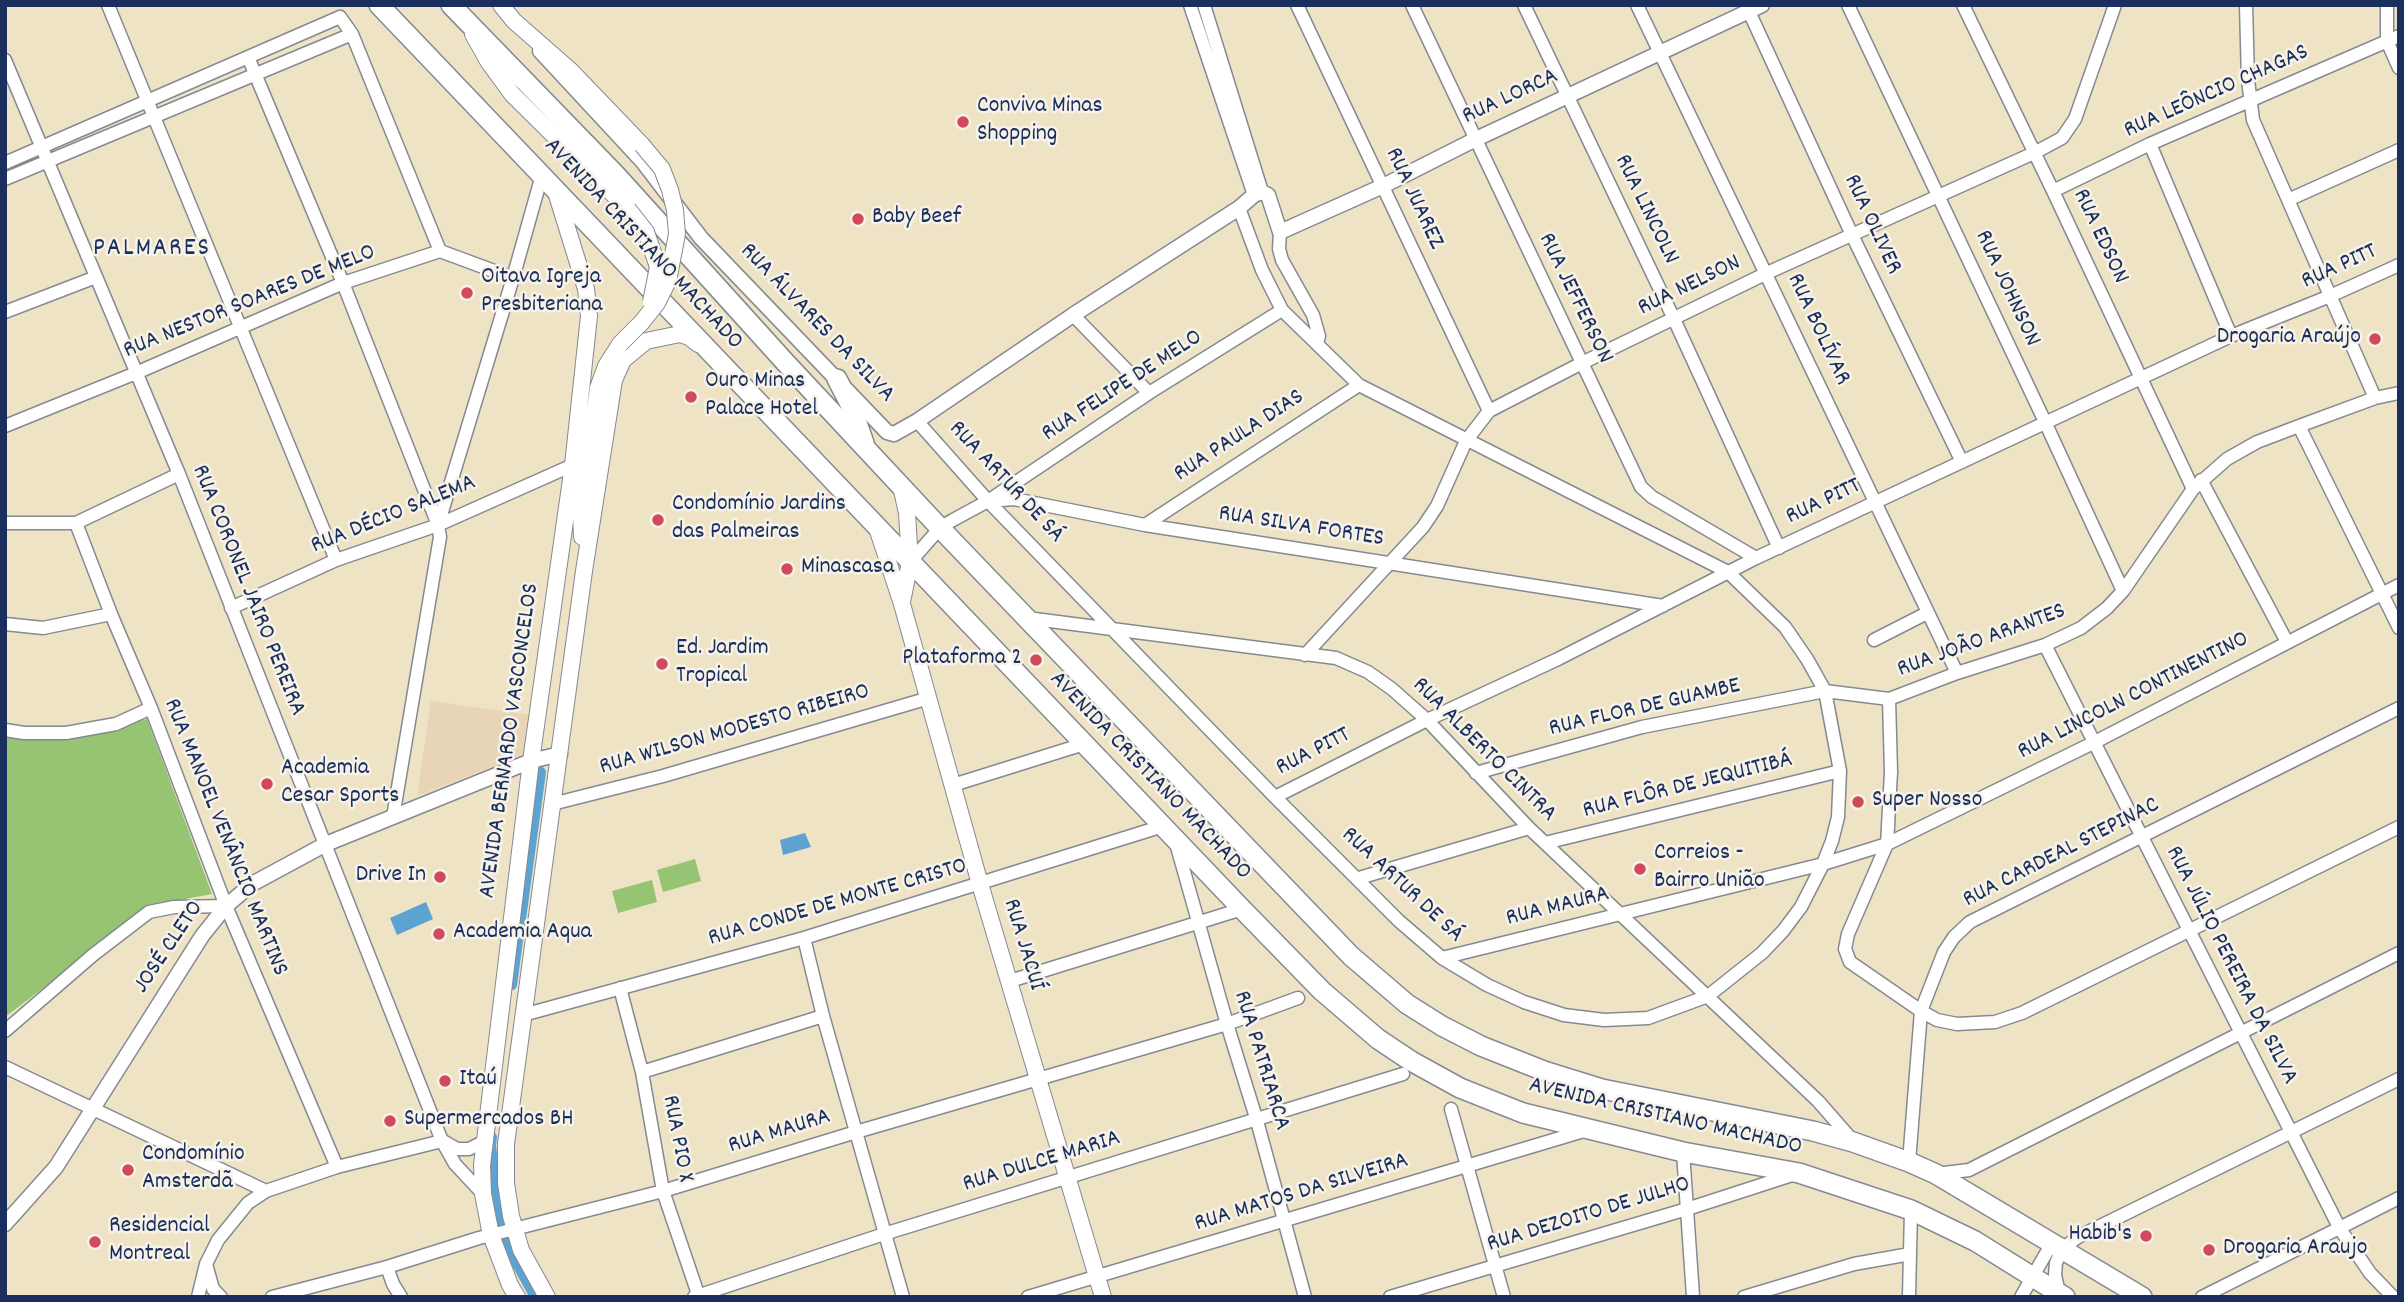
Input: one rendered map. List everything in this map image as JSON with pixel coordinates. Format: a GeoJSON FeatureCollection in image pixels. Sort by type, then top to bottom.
{"type":"FeatureCollection","features":[{"type":"Feature","properties":{"kind":"highway","name":"AVENIDA CRISTIANO MACHADO"},"geometry":{"type":"LineString","coordinates":[[379,5],[1242,909],[1346,1014],[1411,1062],[1491,1101],[1523,1113],[1588,1130],[1683,1152],[1799,1173],[1911,1210],[1976,1241],[2062,1295]]}},
{"type":"Feature","properties":{"kind":"highway","name":"AVENIDA CRISTIANO MACHADO"},"geometry":{"type":"LineString","coordinates":[[457,11],[615,174],[940,528],[1351,956],[1419,1012],[1441,1027],[1481,1046],[1544,1071],[1602,1089],[1810,1131],[1853,1142],[1909,1162],[1936,1174],[2142,1297]]}},
{"type":"Feature","properties":{"kind":"highway"},"geometry":{"type":"LineString","coordinates":[[836,379],[851,407],[867,450]]}},
{"type":"Feature","properties":{"kind":"main road","name":"RUA ÁLVARES DA SILVA"},"geometry":{"type":"LineString","coordinates":[[501,5],[514,21]]}},
{"type":"Feature","properties":{"kind":"main road","name":"AVENIDA CRISTIANO MACHADO"},"geometry":{"type":"LineString","coordinates":[[457,11],[512,94],[628,209],[646,232],[658,267],[652,301],[620,344]]}},
{"type":"Feature","properties":{"kind":"main road"},"geometry":{"type":"LineString","coordinates":[[514,21],[571,71],[642,145],[662,169],[675,210],[677,234],[668,281],[657,303],[620,344],[606,366],[598,388],[580,462],[584,571]]}},
{"type":"Feature","properties":{"kind":"main road","name":"AVENIDA BERNARDO VASCONCELOS"},"geometry":{"type":"LineString","coordinates":[[517,1297],[491,1235],[483,1194],[483,1142],[547,637],[580,462],[589,316],[586,289],[548,182]]}},
{"type":"Feature","properties":{"kind":"main road","name":"AVENIDA BERNARDO VASCONCELOS"},"geometry":{"type":"LineString","coordinates":[[547,1297],[521,1250],[514,1229],[508,1205],[505,1158],[584,571],[614,380],[623,360],[646,341],[680,334],[689,337],[712,354]]}},
{"type":"Feature","properties":{"kind":"main road","name":"RUA JACUÍ"},"geometry":{"type":"LineString","coordinates":[[901,485],[907,513],[910,562],[902,604]]}},
{"type":"Feature","properties":{"kind":"main road","name":"RUA JACUÍ"},"geometry":{"type":"LineString","coordinates":[[877,528],[902,604],[980,884],[1103,1297]]}},
{"type":"Feature","properties":{"kind":"main road"},"geometry":{"type":"LineString","coordinates":[[547,637],[561,636],[575,641]]}},
{"type":"Feature","properties":{"kind":"street"},"geometry":{"type":"LineString","coordinates":[[108,5],[336,560]]}},
{"type":"Feature","properties":{"kind":"street"},"geometry":{"type":"LineString","coordinates":[[1190,5],[1258,193]]}},
{"type":"Feature","properties":{"kind":"street"},"geometry":{"type":"LineString","coordinates":[[1204,5],[1258,193]]}},
{"type":"Feature","properties":{"kind":"street","name":"RUA JUAREZ"},"geometry":{"type":"LineString","coordinates":[[1297,5],[1489,411]]}},
{"type":"Feature","properties":{"kind":"street","name":"RUA JEFFERSON"},"geometry":{"type":"LineString","coordinates":[[1412,5],[1640,487],[1652,497],[1756,558]]}},
{"type":"Feature","properties":{"kind":"street","name":"RUA LINCOLN"},"geometry":{"type":"LineString","coordinates":[[1524,5],[1674,319],[1779,548]]}},
{"type":"Feature","properties":{"kind":"street","name":"RUA BOLÍVAR"},"geometry":{"type":"LineString","coordinates":[[1637,5],[1956,673]]}},
{"type":"Feature","properties":{"kind":"street","name":"RUA JOHNSON"},"geometry":{"type":"LineString","coordinates":[[1848,5],[2123,591]]}},
{"type":"Feature","properties":{"kind":"street","name":"RUA EDSON"},"geometry":{"type":"LineString","coordinates":[[1963,5],[2142,378],[2197,484],[2287,642]]}},
{"type":"Feature","properties":{"kind":"street","name":"RUA NELSON"},"geometry":{"type":"LineString","coordinates":[[1305,654],[1423,527],[1437,506],[1466,441],[1489,411],[1767,273],[2062,138],[2075,120],[2115,5]]}},
{"type":"Feature","properties":{"kind":"street"},"geometry":{"type":"LineString","coordinates":[[2246,5],[2249,102],[2253,120],[2375,398]]}},
{"type":"Feature","properties":{"kind":"street"},"geometry":{"type":"LineString","coordinates":[[2387,5],[2399,68]]}},
{"type":"Feature","properties":{"kind":"street","name":"RUA LORCA"},"geometry":{"type":"LineString","coordinates":[[1280,232],[1383,186],[1752,7]]}},
{"type":"Feature","properties":{"kind":"street","name":"RUA OLIVER"},"geometry":{"type":"LineString","coordinates":[[1752,7],[1852,235],[1962,462]]}},
{"type":"Feature","properties":{"kind":"street"},"geometry":{"type":"LineString","coordinates":[[5,163],[340,17],[352,34],[440,251],[513,278]]}},
{"type":"Feature","properties":{"kind":"street","name":"RUA ÁLVARES DA SILVA"},"geometry":{"type":"LineString","coordinates":[[514,21],[643,162],[701,238],[887,432],[894,434],[1258,193]]}},
{"type":"Feature","properties":{"kind":"street"},"geometry":{"type":"LineString","coordinates":[[5,179],[352,34]]}},
{"type":"Feature","properties":{"kind":"street","name":"RUA LEÔNCIO CHAGAS"},"geometry":{"type":"LineString","coordinates":[[2053,191],[2150,144],[2393,39]]}},
{"type":"Feature","properties":{"kind":"street"},"geometry":{"type":"LineString","coordinates":[[248,57],[343,283],[438,525],[440,537],[393,817]]}},
{"type":"Feature","properties":{"kind":"street","name":"RUA CORONEL JAIRO PEREIRA"},"geometry":{"type":"LineString","coordinates":[[5,60],[179,474],[442,1141],[455,1164],[483,1194]]}},
{"type":"Feature","properties":{"kind":"street"},"geometry":{"type":"LineString","coordinates":[[2150,144],[2231,336]]}},
{"type":"Feature","properties":{"kind":"street"},"geometry":{"type":"LineString","coordinates":[[2288,200],[2399,150]]}},
{"type":"Feature","properties":{"kind":"street"},"geometry":{"type":"LineString","coordinates":[[438,525],[513,278],[548,182]]}},
{"type":"Feature","properties":{"kind":"street"},"geometry":{"type":"LineString","coordinates":[[1258,193],[1268,195],[1280,232],[1279,249],[1282,260],[1313,315],[1319,336],[1317,343]]}},
{"type":"Feature","properties":{"kind":"street","name":"RUA ARTUR DE SÁ"},"geometry":{"type":"LineString","coordinates":[[917,421],[988,501],[1275,797],[1359,878],[1399,921],[1442,958],[1487,985],[1524,1002],[1564,1015],[1604,1020],[1648,1018],[1708,996],[1762,953],[1783,931],[1801,907],[1823,864],[1838,817],[1840,771],[1825,691],[1785,627],[1728,572],[1359,385],[1282,310],[1262,270],[1239,208]]}},
{"type":"Feature","properties":{"kind":"street","name":"RUA NESTOR SOARES DE MELO"},"geometry":{"type":"LineString","coordinates":[[5,426],[136,373],[343,283],[440,251]]}},
{"type":"Feature","properties":{"kind":"street","name":"RUA PITT"},"geometry":{"type":"LineString","coordinates":[[1275,797],[1427,720],[1558,659],[1756,558],[2231,336],[2399,265]]}},
{"type":"Feature","properties":{"kind":"street"},"geometry":{"type":"LineString","coordinates":[[5,312],[96,277]]}},
{"type":"Feature","properties":{"kind":"street","name":"RUA FELIPE DE MELO"},"geometry":{"type":"LineString","coordinates":[[988,501],[1149,393],[1282,310]]}},
{"type":"Feature","properties":{"kind":"street"},"geometry":{"type":"LineString","coordinates":[[1073,315],[1149,393]]}},
{"type":"Feature","properties":{"kind":"street","name":"RUA PAULA DIAS"},"geometry":{"type":"LineString","coordinates":[[1145,525],[1359,385]]}},
{"type":"Feature","properties":{"kind":"street","name":"RUA JOÃO ARANTES"},"geometry":{"type":"LineString","coordinates":[[1825,691],[1889,699],[1956,673],[2045,645],[2081,628],[2107,608],[2123,591],[2197,484],[2227,459],[2257,442],[2298,426],[2375,398],[2398,394]]}},
{"type":"Feature","properties":{"kind":"street"},"geometry":{"type":"LineString","coordinates":[[2298,426],[2399,628]]}},
{"type":"Feature","properties":{"kind":"street","name":"RUA DÉCIO SALEMA"},"geometry":{"type":"LineString","coordinates":[[231,608],[336,560],[438,525],[580,462]]}},
{"type":"Feature","properties":{"kind":"street"},"geometry":{"type":"LineString","coordinates":[[5,523],[76,523],[179,474]]}},
{"type":"Feature","properties":{"kind":"street","name":"RUA SILVA FORTES"},"geometry":{"type":"LineString","coordinates":[[940,528],[988,501],[1014,499],[1145,525],[1663,606]]}},
{"type":"Feature","properties":{"kind":"street","name":"RUA MANOEL VENÂNCIO MARTINS"},"geometry":{"type":"LineString","coordinates":[[76,523],[151,708],[226,906],[337,1167]]}},
{"type":"Feature","properties":{"kind":"street"},"geometry":{"type":"LineString","coordinates":[[910,562],[940,528]]}},
{"type":"Feature","properties":{"kind":"street","name":"RUA LINCOLN CONTINENTINO"},"geometry":{"type":"LineString","coordinates":[[1888,844],[2093,743],[2399,585]]}},
{"type":"Feature","properties":{"kind":"street"},"geometry":{"type":"LineString","coordinates":[[5,624],[43,628],[111,614]]}},
{"type":"Feature","properties":{"kind":"street"},"geometry":{"type":"LineString","coordinates":[[1874,640],[1927,614]]}},
{"type":"Feature","properties":{"kind":"street","name":"RUA ALBERTO CINTRA"},"geometry":{"type":"LineString","coordinates":[[1027,618],[1336,658],[1368,672],[1427,720],[1529,828],[1818,1101],[1853,1142]]}},
{"type":"Feature","properties":{"kind":"street","name":"RUA JÚLIO PEREIRA DA SILVA"},"geometry":{"type":"LineString","coordinates":[[2045,645],[2340,1229],[2370,1273],[2393,1297]]}},
{"type":"Feature","properties":{"kind":"street","name":"RUA FLOR DE GUAMBE"},"geometry":{"type":"LineString","coordinates":[[1476,774],[1642,727],[1825,691]]}},
{"type":"Feature","properties":{"kind":"street","name":"RUA WILSON MODESTO RIBEIRO"},"geometry":{"type":"LineString","coordinates":[[552,804],[663,776],[929,698]]}},
{"type":"Feature","properties":{"kind":"street"},"geometry":{"type":"LineString","coordinates":[[1889,699],[1891,772],[1888,844],[1846,941],[1846,956],[1850,962],[1937,1020],[1957,1024],[1995,1022],[2022,1013],[2399,827]]}},
{"type":"Feature","properties":{"kind":"street"},"geometry":{"type":"LineString","coordinates":[[5,730],[66,733],[116,724],[151,708]]}},
{"type":"Feature","properties":{"kind":"street","name":"RUA CARDEAL STEPINAC"},"geometry":{"type":"LineString","coordinates":[[1909,1162],[1921,1011],[1944,952],[1954,937],[1970,922],[2399,708]]}},
{"type":"Feature","properties":{"kind":"street"},"geometry":{"type":"LineString","coordinates":[[953,785],[1084,744]]}},
{"type":"Feature","properties":{"kind":"street","name":"JOSÉ CLETO"},"geometry":{"type":"LineString","coordinates":[[8,1218],[55,1167],[202,936],[226,906],[252,884],[326,844],[531,761],[560,754]]}},
{"type":"Feature","properties":{"kind":"street","name":"RUA FLÔR DE JEQUITIBÁ"},"geometry":{"type":"LineString","coordinates":[[1545,843],[1840,771]]}},
{"type":"Feature","properties":{"kind":"street"},"geometry":{"type":"LineString","coordinates":[[1359,878],[1529,828]]}},
{"type":"Feature","properties":{"kind":"street","name":"RUA CONDE DE MONTE CRISTO"},"geometry":{"type":"LineString","coordinates":[[523,1016],[804,938],[980,884],[1169,831]]}},
{"type":"Feature","properties":{"kind":"street","name":"RUA PATRIARCA"},"geometry":{"type":"LineString","coordinates":[[1169,831],[1257,1121],[1305,1297]]}},
{"type":"Feature","properties":{"kind":"street","name":"RUA MAURA"},"geometry":{"type":"LineString","coordinates":[[1442,958],[1823,864],[1888,844]]}},
{"type":"Feature","properties":{"kind":"street"},"geometry":{"type":"LineString","coordinates":[[5,1031],[93,955],[149,912],[174,907],[226,906]]}},
{"type":"Feature","properties":{"kind":"street"},"geometry":{"type":"LineString","coordinates":[[1010,981],[1242,909]]}},
{"type":"Feature","properties":{"kind":"street"},"geometry":{"type":"LineString","coordinates":[[804,938],[823,1016],[903,1297]]}},
{"type":"Feature","properties":{"kind":"street"},"geometry":{"type":"LineString","coordinates":[[1936,1174],[1974,1168],[2399,953]]}},
{"type":"Feature","properties":{"kind":"street","name":"RUA PIO X"},"geometry":{"type":"LineString","coordinates":[[620,988],[642,1072],[663,1191],[697,1296]]}},
{"type":"Feature","properties":{"kind":"street","name":"RUA MAURA"},"geometry":{"type":"LineString","coordinates":[[274,1296],[387,1267],[491,1235],[663,1191],[1227,1024],[1298,999]]}},
{"type":"Feature","properties":{"kind":"street"},"geometry":{"type":"LineString","coordinates":[[642,1072],[823,1016]]}},
{"type":"Feature","properties":{"kind":"street"},"geometry":{"type":"LineString","coordinates":[[5,1067],[266,1191]]}},
{"type":"Feature","properties":{"kind":"street","name":"RUA DULCE MARIA"},"geometry":{"type":"LineString","coordinates":[[697,1296],[884,1234],[1403,1074]]}},
{"type":"Feature","properties":{"kind":"street"},"geometry":{"type":"LineString","coordinates":[[2021,1297],[2032,1275],[2057,1246],[2399,1079]]}},
{"type":"Feature","properties":{"kind":"street"},"geometry":{"type":"LineString","coordinates":[[1810,1131],[1818,1126],[1821,1119],[1818,1101]]}},
{"type":"Feature","properties":{"kind":"street"},"geometry":{"type":"LineString","coordinates":[[1451,1109],[1504,1297]]}},
{"type":"Feature","properties":{"kind":"street","name":"RUA MATOS DA SILVEIRA"},"geometry":{"type":"LineString","coordinates":[[1028,1297],[1588,1130]]}},
{"type":"Feature","properties":{"kind":"street"},"geometry":{"type":"LineString","coordinates":[[198,1293],[206,1264],[218,1240],[248,1203],[266,1191],[337,1167],[442,1141],[457,1149],[469,1149],[483,1142]]}},
{"type":"Feature","properties":{"kind":"street"},"geometry":{"type":"LineString","coordinates":[[1683,1152],[1693,1297]]}},
{"type":"Feature","properties":{"kind":"street"},"geometry":{"type":"LineString","coordinates":[[1969,1194],[1967,1175],[1974,1168]]}},
{"type":"Feature","properties":{"kind":"street","name":"RUA DEZOITO DE JULHO"},"geometry":{"type":"LineString","coordinates":[[1390,1297],[1799,1173]]}},
{"type":"Feature","properties":{"kind":"street"},"geometry":{"type":"LineString","coordinates":[[2202,1297],[2399,1198]]}},
{"type":"Feature","properties":{"kind":"street"},"geometry":{"type":"LineString","coordinates":[[1909,1297],[1911,1210]]}},
{"type":"Feature","properties":{"kind":"street"},"geometry":{"type":"LineString","coordinates":[[2057,1246],[2055,1275],[2062,1295]]}},
{"type":"Feature","properties":{"kind":"street"},"geometry":{"type":"LineString","coordinates":[[1744,1297],[1854,1265],[1910,1254]]}},
{"type":"Feature","properties":{"kind":"street"},"geometry":{"type":"LineString","coordinates":[[206,1264],[214,1289],[222,1297]]}},
{"type":"Feature","properties":{"kind":"street"},"geometry":{"type":"LineString","coordinates":[[387,1267],[401,1297]]}},
{"type":"Feature","properties":{"kind":"shaded area"},"geometry":{"type":"Polygon","coordinates":[[[431,701],[530,715],[524,754],[417,796],[431,701]]]}},
{"type":"Feature","properties":{"kind":"green space"},"geometry":{"type":"Polygon","coordinates":[[[147,719],[212,894],[153,905],[5,1017],[5,731],[59,739],[147,719]]]}},
{"type":"Feature","properties":{"kind":"green space"},"geometry":{"type":"Polygon","coordinates":[[[695,859],[701,881],[663,892],[657,870],[695,859]]]}},
{"type":"Feature","properties":{"kind":"green space"},"geometry":{"type":"Polygon","coordinates":[[[652,880],[657,902],[618,913],[612,891],[652,880]]]}},
{"type":"Feature","properties":{"kind":"water"},"geometry":{"type":"Polygon","coordinates":[[[805,833],[811,847],[783,855],[780,840],[805,833]]]}},
{"type":"Feature","properties":{"kind":"water"},"geometry":{"type":"Polygon","coordinates":[[[426,902],[433,919],[397,935],[390,918],[426,902]]]}},
{"type":"Feature","properties":{"kind":"waterway"},"geometry":{"type":"LineString","coordinates":[[512,985],[541,772]]}},
{"type":"Feature","properties":{"kind":"waterway"},"geometry":{"type":"LineString","coordinates":[[492,1137],[500,1216],[507,1246],[535,1297]]}},
{"type":"Feature","properties":{"kind":"place","name":"Conviva Minas Shopping"},"geometry":{"type":"Point","coordinates":[963,122]}},
{"type":"Feature","properties":{"kind":"place","name":"Baby Beef"},"geometry":{"type":"Point","coordinates":[858,219]}},
{"type":"Feature","properties":{"kind":"place","name":"Oitava Igreja Presbiteriana"},"geometry":{"type":"Point","coordinates":[467,293]}},
{"type":"Feature","properties":{"kind":"place","name":"Drogaria Araújo"},"geometry":{"type":"Point","coordinates":[2375,339]}},
{"type":"Feature","properties":{"kind":"place","name":"Ouro Minas Palace Hotel"},"geometry":{"type":"Point","coordinates":[691,397]}},
{"type":"Feature","properties":{"kind":"place","name":"Condomínio Jardins das Palmeiras"},"geometry":{"type":"Point","coordinates":[658,520]}},
{"type":"Feature","properties":{"kind":"place","name":"Minascasa"},"geometry":{"type":"Point","coordinates":[787,569]}},
{"type":"Feature","properties":{"kind":"place","name":"Plataforma 2"},"geometry":{"type":"Point","coordinates":[1036,660]}},
{"type":"Feature","properties":{"kind":"place","name":"Ed. Jardim Tropical"},"geometry":{"type":"Point","coordinates":[662,664]}},
{"type":"Feature","properties":{"kind":"place","name":"Academia Cesar Sports"},"geometry":{"type":"Point","coordinates":[267,784]}},
{"type":"Feature","properties":{"kind":"place","name":"Super Nosso"},"geometry":{"type":"Point","coordinates":[1858,802]}},
{"type":"Feature","properties":{"kind":"place","name":"Correios - Bairro União"},"geometry":{"type":"Point","coordinates":[1640,869]}},
{"type":"Feature","properties":{"kind":"place","name":"Drive In"},"geometry":{"type":"Point","coordinates":[440,877]}},
{"type":"Feature","properties":{"kind":"place","name":"Academia Aqua"},"geometry":{"type":"Point","coordinates":[439,934]}},
{"type":"Feature","properties":{"kind":"place","name":"Itaú"},"geometry":{"type":"Point","coordinates":[445,1081]}},
{"type":"Feature","properties":{"kind":"place","name":"Supermercados BH"},"geometry":{"type":"Point","coordinates":[390,1121]}},
{"type":"Feature","properties":{"kind":"place","name":"Condomínio Amsterdã"},"geometry":{"type":"Point","coordinates":[128,1170]}},
{"type":"Feature","properties":{"kind":"place","name":"Habib's"},"geometry":{"type":"Point","coordinates":[2146,1236]}},
{"type":"Feature","properties":{"kind":"place","name":"Residencial Montreal"},"geometry":{"type":"Point","coordinates":[95,1242]}},
{"type":"Feature","properties":{"kind":"place","name":"Drogaria Araujo"},"geometry":{"type":"Point","coordinates":[2209,1250]}},
{"type":"Feature","properties":{"kind":"district","name":"PALMARES"},"geometry":{"type":"Point","coordinates":[152,250]}}]}
